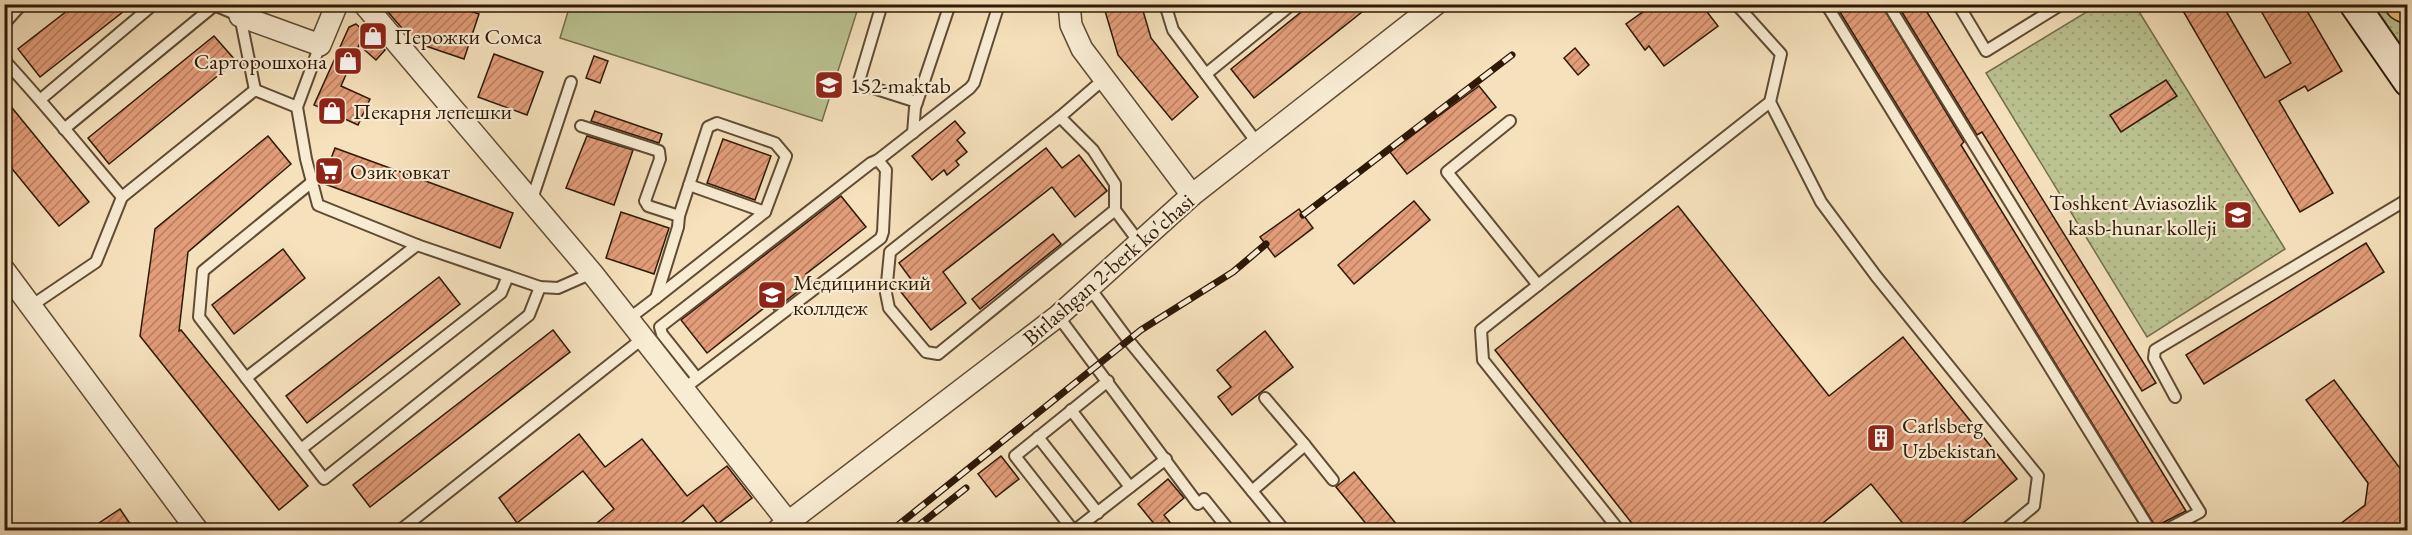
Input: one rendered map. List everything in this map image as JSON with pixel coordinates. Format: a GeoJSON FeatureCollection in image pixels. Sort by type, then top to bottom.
{"type":"FeatureCollection","features":[{"type":"Feature","properties":{"kind":"highway"},"geometry":{"type":"LineString","coordinates":[[2402,4],[2408,7]]}},
{"type":"Feature","properties":{"kind":"main road"},"geometry":{"type":"LineString","coordinates":[[2354,4],[2408,82]]}},
{"type":"Feature","properties":{"kind":"street"},"geometry":{"type":"LineString","coordinates":[[242,10],[320,45],[337,4]]}},
{"type":"Feature","properties":{"kind":"street"},"geometry":{"type":"LineString","coordinates":[[364,4],[592,273],[642,339],[690,384],[783,526]]}},
{"type":"Feature","properties":{"kind":"street"},"geometry":{"type":"LineString","coordinates":[[1069,4],[1071,25],[1082,49],[1192,195]]}},
{"type":"Feature","properties":{"kind":"street","name":"Birlashgan 2-berk ko'chasi"},"geometry":{"type":"LineString","coordinates":[[783,526],[1058,316],[1192,195],[1436,4]]}},
{"type":"Feature","properties":{"kind":"street"},"geometry":{"type":"LineString","coordinates":[[4,270],[196,531]]}},
{"type":"Feature","properties":{"kind":"lane"},"geometry":{"type":"LineString","coordinates":[[4,24],[22,4]]}},
{"type":"Feature","properties":{"kind":"lane"},"geometry":{"type":"LineString","coordinates":[[41,99],[154,4]]}},
{"type":"Feature","properties":{"kind":"lane"},"geometry":{"type":"LineString","coordinates":[[882,4],[859,81],[867,86],[917,102]]}},
{"type":"Feature","properties":{"kind":"lane"},"geometry":{"type":"LineString","coordinates":[[913,133],[917,102],[950,4]]}},
{"type":"Feature","properties":{"kind":"lane"},"geometry":{"type":"LineString","coordinates":[[878,160],[886,170],[881,238],[690,384],[660,327],[913,133],[974,83],[999,4]]}},
{"type":"Feature","properties":{"kind":"lane"},"geometry":{"type":"LineString","coordinates":[[1165,4],[1173,30],[1258,144]]}},
{"type":"Feature","properties":{"kind":"lane"},"geometry":{"type":"LineString","coordinates":[[1206,74],[1292,4]]}},
{"type":"Feature","properties":{"kind":"lane"},"geometry":{"type":"LineString","coordinates":[[1618,530],[1483,360],[1481,330],[1770,102],[1781,54],[1736,4]]}},
{"type":"Feature","properties":{"kind":"lane"},"geometry":{"type":"LineString","coordinates":[[1826,4],[2150,531]]}},
{"type":"Feature","properties":{"kind":"lane"},"geometry":{"type":"LineString","coordinates":[[1888,4],[2200,512],[2166,531]]}},
{"type":"Feature","properties":{"kind":"lane"},"geometry":{"type":"LineString","coordinates":[[1958,4],[1986,51],[2062,4]]}},
{"type":"Feature","properties":{"kind":"lane"},"geometry":{"type":"LineString","coordinates":[[64,129],[213,5],[242,10],[255,90]]}},
{"type":"Feature","properties":{"kind":"lane"},"geometry":{"type":"LineString","coordinates":[[320,45],[297,107],[318,205],[417,245],[540,287],[558,288],[592,273]]}},
{"type":"Feature","properties":{"kind":"lane"},"geometry":{"type":"LineString","coordinates":[[4,60],[41,99],[122,197]]}},
{"type":"Feature","properties":{"kind":"lane"},"geometry":{"type":"LineString","coordinates":[[1104,79],[1060,117],[890,252],[886,293],[890,308],[926,352],[938,354],[1115,210]]}},
{"type":"Feature","properties":{"kind":"lane"},"geometry":{"type":"LineString","coordinates":[[531,202],[571,82]]}},
{"type":"Feature","properties":{"kind":"lane"},"geometry":{"type":"LineString","coordinates":[[255,90],[297,107]]}},
{"type":"Feature","properties":{"kind":"lane"},"geometry":{"type":"LineString","coordinates":[[31,306],[96,262],[122,197],[255,90]]}},
{"type":"Feature","properties":{"kind":"lane"},"geometry":{"type":"LineString","coordinates":[[1770,102],[1821,202],[1876,276],[2038,476],[2034,506],[2005,531]]}},
{"type":"Feature","properties":{"kind":"lane"},"geometry":{"type":"LineString","coordinates":[[1060,117],[1093,150],[1116,184],[1115,210],[1139,242]]}},
{"type":"Feature","properties":{"kind":"lane"},"geometry":{"type":"LineString","coordinates":[[1510,121],[1448,172],[1538,285]]}},
{"type":"Feature","properties":{"kind":"lane"},"geometry":{"type":"LineString","coordinates":[[627,320],[656,298],[765,212],[786,156],[775,143],[717,123],[708,127],[679,216],[678,227],[656,298]]}},
{"type":"Feature","properties":{"kind":"lane"},"geometry":{"type":"LineString","coordinates":[[581,126],[659,151],[660,159],[645,201],[648,206],[679,216]]}},
{"type":"Feature","properties":{"kind":"lane"},"geometry":{"type":"LineString","coordinates":[[312,182],[204,271],[199,317],[324,479],[529,315],[540,287]]}},
{"type":"Feature","properties":{"kind":"lane"},"geometry":{"type":"LineString","coordinates":[[690,185],[765,212]]}},
{"type":"Feature","properties":{"kind":"lane"},"geometry":{"type":"LineString","coordinates":[[2175,397],[2154,358],[2155,350],[2408,199]]}},
{"type":"Feature","properties":{"kind":"lane"},"geometry":{"type":"LineString","coordinates":[[246,378],[417,245]]}},
{"type":"Feature","properties":{"kind":"lane"},"geometry":{"type":"LineString","coordinates":[[301,449],[501,293],[508,276]]}},
{"type":"Feature","properties":{"kind":"lane"},"geometry":{"type":"LineString","coordinates":[[1089,287],[1129,341],[1284,531]]}},
{"type":"Feature","properties":{"kind":"lane"},"geometry":{"type":"LineString","coordinates":[[1058,316],[1198,504],[1204,498],[1229,531]]}},
{"type":"Feature","properties":{"kind":"lane"},"geometry":{"type":"LineString","coordinates":[[403,528],[642,339]]}},
{"type":"Feature","properties":{"kind":"lane"},"geometry":{"type":"LineString","coordinates":[[1108,381],[1015,456],[1074,531],[1166,459]]}},
{"type":"Feature","properties":{"kind":"lane"},"geometry":{"type":"LineString","coordinates":[[1264,398],[1333,480]]}},
{"type":"Feature","properties":{"kind":"lane"},"geometry":{"type":"LineString","coordinates":[[1071,410],[1130,487]]}},
{"type":"Feature","properties":{"kind":"lane"},"geometry":{"type":"LineString","coordinates":[[1038,437],[1098,513]]}},
{"type":"Feature","properties":{"kind":"lane"},"geometry":{"type":"LineString","coordinates":[[1252,491],[1305,445]]}},
{"type":"Feature","properties":{"kind":"green space"},"geometry":{"type":"Polygon","coordinates":[[[570,4],[859,5],[822,121],[560,38],[570,4]]]}},
{"type":"Feature","properties":{"kind":"green space"},"geometry":{"type":"Polygon","coordinates":[[[2098,5],[2135,5],[2285,249],[2147,337],[1986,73],[2098,5]]]}},
{"type":"Feature","properties":{"kind":"green space"},"geometry":{"type":"Polygon","coordinates":[[[2370,6],[2392,16],[2403,26],[2407,42],[2407,65],[2370,6]]]}},
{"type":"Feature","properties":{"kind":"building"},"geometry":{"type":"Polygon","coordinates":[[[76,4],[133,4],[40,77],[18,49],[76,4]]]}},
{"type":"Feature","properties":{"kind":"building"},"geometry":{"type":"Polygon","coordinates":[[[381,4],[449,4],[479,14],[464,59],[414,42],[381,4]]]}},
{"type":"Feature","properties":{"kind":"building"},"geometry":{"type":"Polygon","coordinates":[[[1103,4],[1141,4],[1151,38],[1198,97],[1172,120],[1118,55],[1103,4]]]}},
{"type":"Feature","properties":{"kind":"building"},"geometry":{"type":"Polygon","coordinates":[[[1311,4],[1372,4],[1254,98],[1231,69],[1311,4]]]}},
{"type":"Feature","properties":{"kind":"building"},"geometry":{"type":"Polygon","coordinates":[[[1654,4],[1701,4],[1718,26],[1664,66],[1649,46],[1645,50],[1626,24],[1654,4]]]}},
{"type":"Feature","properties":{"kind":"building"},"geometry":{"type":"Polygon","coordinates":[[[1835,4],[1881,4],[1964,142],[1961,145],[2186,511],[2162,523],[2157,529],[1835,4]]]}},
{"type":"Feature","properties":{"kind":"building"},"geometry":{"type":"Polygon","coordinates":[[[1897,4],[1922,4],[2156,383],[2142,391],[1982,132],[1977,135],[1897,4]]]}},
{"type":"Feature","properties":{"kind":"building"},"geometry":{"type":"Polygon","coordinates":[[[2179,4],[2222,4],[2265,78],[2291,63],[2257,4],[2303,4],[2342,71],[2308,91],[2305,86],[2279,101],[2333,193],[2300,212],[2179,4]]]}},
{"type":"Feature","properties":{"kind":"building"},"geometry":{"type":"Polygon","coordinates":[[[356,24],[385,50],[376,60],[359,45],[341,86],[370,99],[358,125],[314,105],[349,27],[356,24]]]}},
{"type":"Feature","properties":{"kind":"building"},"geometry":{"type":"Polygon","coordinates":[[[214,36],[236,61],[109,164],[88,138],[214,36]]]}},
{"type":"Feature","properties":{"kind":"building"},"geometry":{"type":"Polygon","coordinates":[[[1575,48],[1589,65],[1578,75],[1564,58],[1575,48]]]}},
{"type":"Feature","properties":{"kind":"building"},"geometry":{"type":"Polygon","coordinates":[[[494,54],[543,72],[527,115],[478,97],[494,54]]]}},
{"type":"Feature","properties":{"kind":"building"},"geometry":{"type":"Polygon","coordinates":[[[594,56],[608,61],[600,83],[586,78],[594,56]]]}},
{"type":"Feature","properties":{"kind":"building"},"geometry":{"type":"Polygon","coordinates":[[[2166,80],[2177,96],[2121,132],[2110,115],[2166,80]]]}},
{"type":"Feature","properties":{"kind":"building"},"geometry":{"type":"Polygon","coordinates":[[[1479,86],[1496,107],[1407,174],[1390,152],[1479,86]]]}},
{"type":"Feature","properties":{"kind":"building"},"geometry":{"type":"Polygon","coordinates":[[[4,98],[89,202],[59,226],[4,159],[4,98]]]}},
{"type":"Feature","properties":{"kind":"building"},"geometry":{"type":"Polygon","coordinates":[[[595,111],[662,134],[659,143],[591,121],[595,111]]]}},
{"type":"Feature","properties":{"kind":"building"},"geometry":{"type":"Polygon","coordinates":[[[955,121],[965,133],[957,140],[967,152],[956,161],[959,165],[947,175],[944,170],[932,180],[912,156],[955,121]]]}},
{"type":"Feature","properties":{"kind":"building"},"geometry":{"type":"Polygon","coordinates":[[[268,136],[291,164],[188,252],[179,331],[181,330],[308,486],[279,510],[140,336],[155,229],[268,136]]]}},
{"type":"Feature","properties":{"kind":"building"},"geometry":{"type":"Polygon","coordinates":[[[587,136],[633,150],[614,205],[566,188],[587,136]]]}},
{"type":"Feature","properties":{"kind":"building"},"geometry":{"type":"Polygon","coordinates":[[[723,139],[771,156],[755,200],[707,183],[723,139]]]}},
{"type":"Feature","properties":{"kind":"building"},"geometry":{"type":"Polygon","coordinates":[[[335,148],[513,213],[500,248],[322,183],[335,148]]]}},
{"type":"Feature","properties":{"kind":"building"},"geometry":{"type":"Polygon","coordinates":[[[1046,148],[1062,168],[1079,155],[1107,191],[1075,217],[1052,187],[943,272],[966,303],[931,330],[901,292],[913,282],[899,263],[1046,148]]]}},
{"type":"Feature","properties":{"kind":"building"},"geometry":{"type":"Polygon","coordinates":[[[841,196],[866,227],[806,274],[811,281],[774,310],[769,304],[707,353],[681,320],[841,196]]]}},
{"type":"Feature","properties":{"kind":"building"},"geometry":{"type":"Polygon","coordinates":[[[1414,201],[1430,220],[1354,284],[1338,265],[1414,201]]]}},
{"type":"Feature","properties":{"kind":"building"},"geometry":{"type":"Polygon","coordinates":[[[1678,206],[1829,396],[1903,337],[2017,479],[1953,531],[1909,531],[1871,484],[1813,531],[1638,531],[1495,350],[1678,206]]]}},
{"type":"Feature","properties":{"kind":"building"},"geometry":{"type":"Polygon","coordinates":[[[1299,209],[1313,228],[1275,257],[1260,237],[1299,209]]]}},
{"type":"Feature","properties":{"kind":"building"},"geometry":{"type":"Polygon","coordinates":[[[621,212],[669,228],[654,274],[606,258],[621,212]]]}},
{"type":"Feature","properties":{"kind":"building"},"geometry":{"type":"Polygon","coordinates":[[[1053,234],[1061,244],[980,309],[972,299],[1053,234]]]}},
{"type":"Feature","properties":{"kind":"building"},"geometry":{"type":"Polygon","coordinates":[[[2366,243],[2384,272],[2204,384],[2186,355],[2366,243]]]}},
{"type":"Feature","properties":{"kind":"building"},"geometry":{"type":"Polygon","coordinates":[[[283,249],[305,278],[234,334],[212,305],[283,249]]]}},
{"type":"Feature","properties":{"kind":"building"},"geometry":{"type":"Polygon","coordinates":[[[439,277],[460,304],[307,423],[286,396],[439,277]]]}},
{"type":"Feature","properties":{"kind":"building"},"geometry":{"type":"Polygon","coordinates":[[[553,330],[570,352],[370,507],[353,485],[553,330]]]}},
{"type":"Feature","properties":{"kind":"building"},"geometry":{"type":"Polygon","coordinates":[[[1265,331],[1293,367],[1232,415],[1218,397],[1231,387],[1217,370],[1265,331]]]}},
{"type":"Feature","properties":{"kind":"building"},"geometry":{"type":"Polygon","coordinates":[[[2334,380],[2408,479],[2408,523],[2398,531],[2331,531],[2365,505],[2368,483],[2306,400],[2334,380]]]}},
{"type":"Feature","properties":{"kind":"building"},"geometry":{"type":"Polygon","coordinates":[[[579,434],[605,467],[642,439],[687,496],[727,466],[752,498],[718,524],[703,505],[672,531],[661,531],[656,524],[647,531],[587,531],[614,509],[583,471],[517,523],[499,498],[579,434]]]}},
{"type":"Feature","properties":{"kind":"building"},"geometry":{"type":"Polygon","coordinates":[[[1001,456],[1019,479],[996,497],[978,474],[1001,456]]]}},
{"type":"Feature","properties":{"kind":"building"},"geometry":{"type":"Polygon","coordinates":[[[1354,472],[1402,531],[1372,531],[1336,487],[1354,472]]]}},
{"type":"Feature","properties":{"kind":"building"},"geometry":{"type":"Polygon","coordinates":[[[1168,479],[1184,498],[1164,515],[1177,531],[1160,531],[1138,504],[1168,479]]]}},
{"type":"Feature","properties":{"kind":"building"},"geometry":{"type":"Polygon","coordinates":[[[120,509],[135,531],[87,531],[120,509]]]}},
{"type":"Feature","properties":{"kind":"railway"},"geometry":{"type":"LineString","coordinates":[[1303,215],[1512,55]]}},
{"type":"Feature","properties":{"kind":"railway"},"geometry":{"type":"LineString","coordinates":[[892,530],[1141,330],[1233,272],[1266,244]]}},
{"type":"Feature","properties":{"kind":"railway"},"geometry":{"type":"LineString","coordinates":[[913,530],[966,488]]}},
{"type":"Feature","properties":{"kind":"place","name":"Перожки Сомса"},"geometry":{"type":"Point","coordinates":[373,36]}},
{"type":"Feature","properties":{"kind":"place","name":"Сарторошхона"},"geometry":{"type":"Point","coordinates":[348,61]}},
{"type":"Feature","properties":{"kind":"place","name":"152-maktab"},"geometry":{"type":"Point","coordinates":[829,85]}},
{"type":"Feature","properties":{"kind":"place","name":"Пекарня лепешки"},"geometry":{"type":"Point","coordinates":[332,111]}},
{"type":"Feature","properties":{"kind":"place","name":"Озик овкат"},"geometry":{"type":"Point","coordinates":[329,171]}},
{"type":"Feature","properties":{"kind":"place","name":"Toshkent Aviasozlik kasb-hunar kolleji"},"geometry":{"type":"Point","coordinates":[2238,215]}},
{"type":"Feature","properties":{"kind":"place","name":"Медициниский коллдеж"},"geometry":{"type":"Point","coordinates":[772,295]}},
{"type":"Feature","properties":{"kind":"place","name":"Carlsberg Uzbekistan"},"geometry":{"type":"Point","coordinates":[1881,438]}}]}
